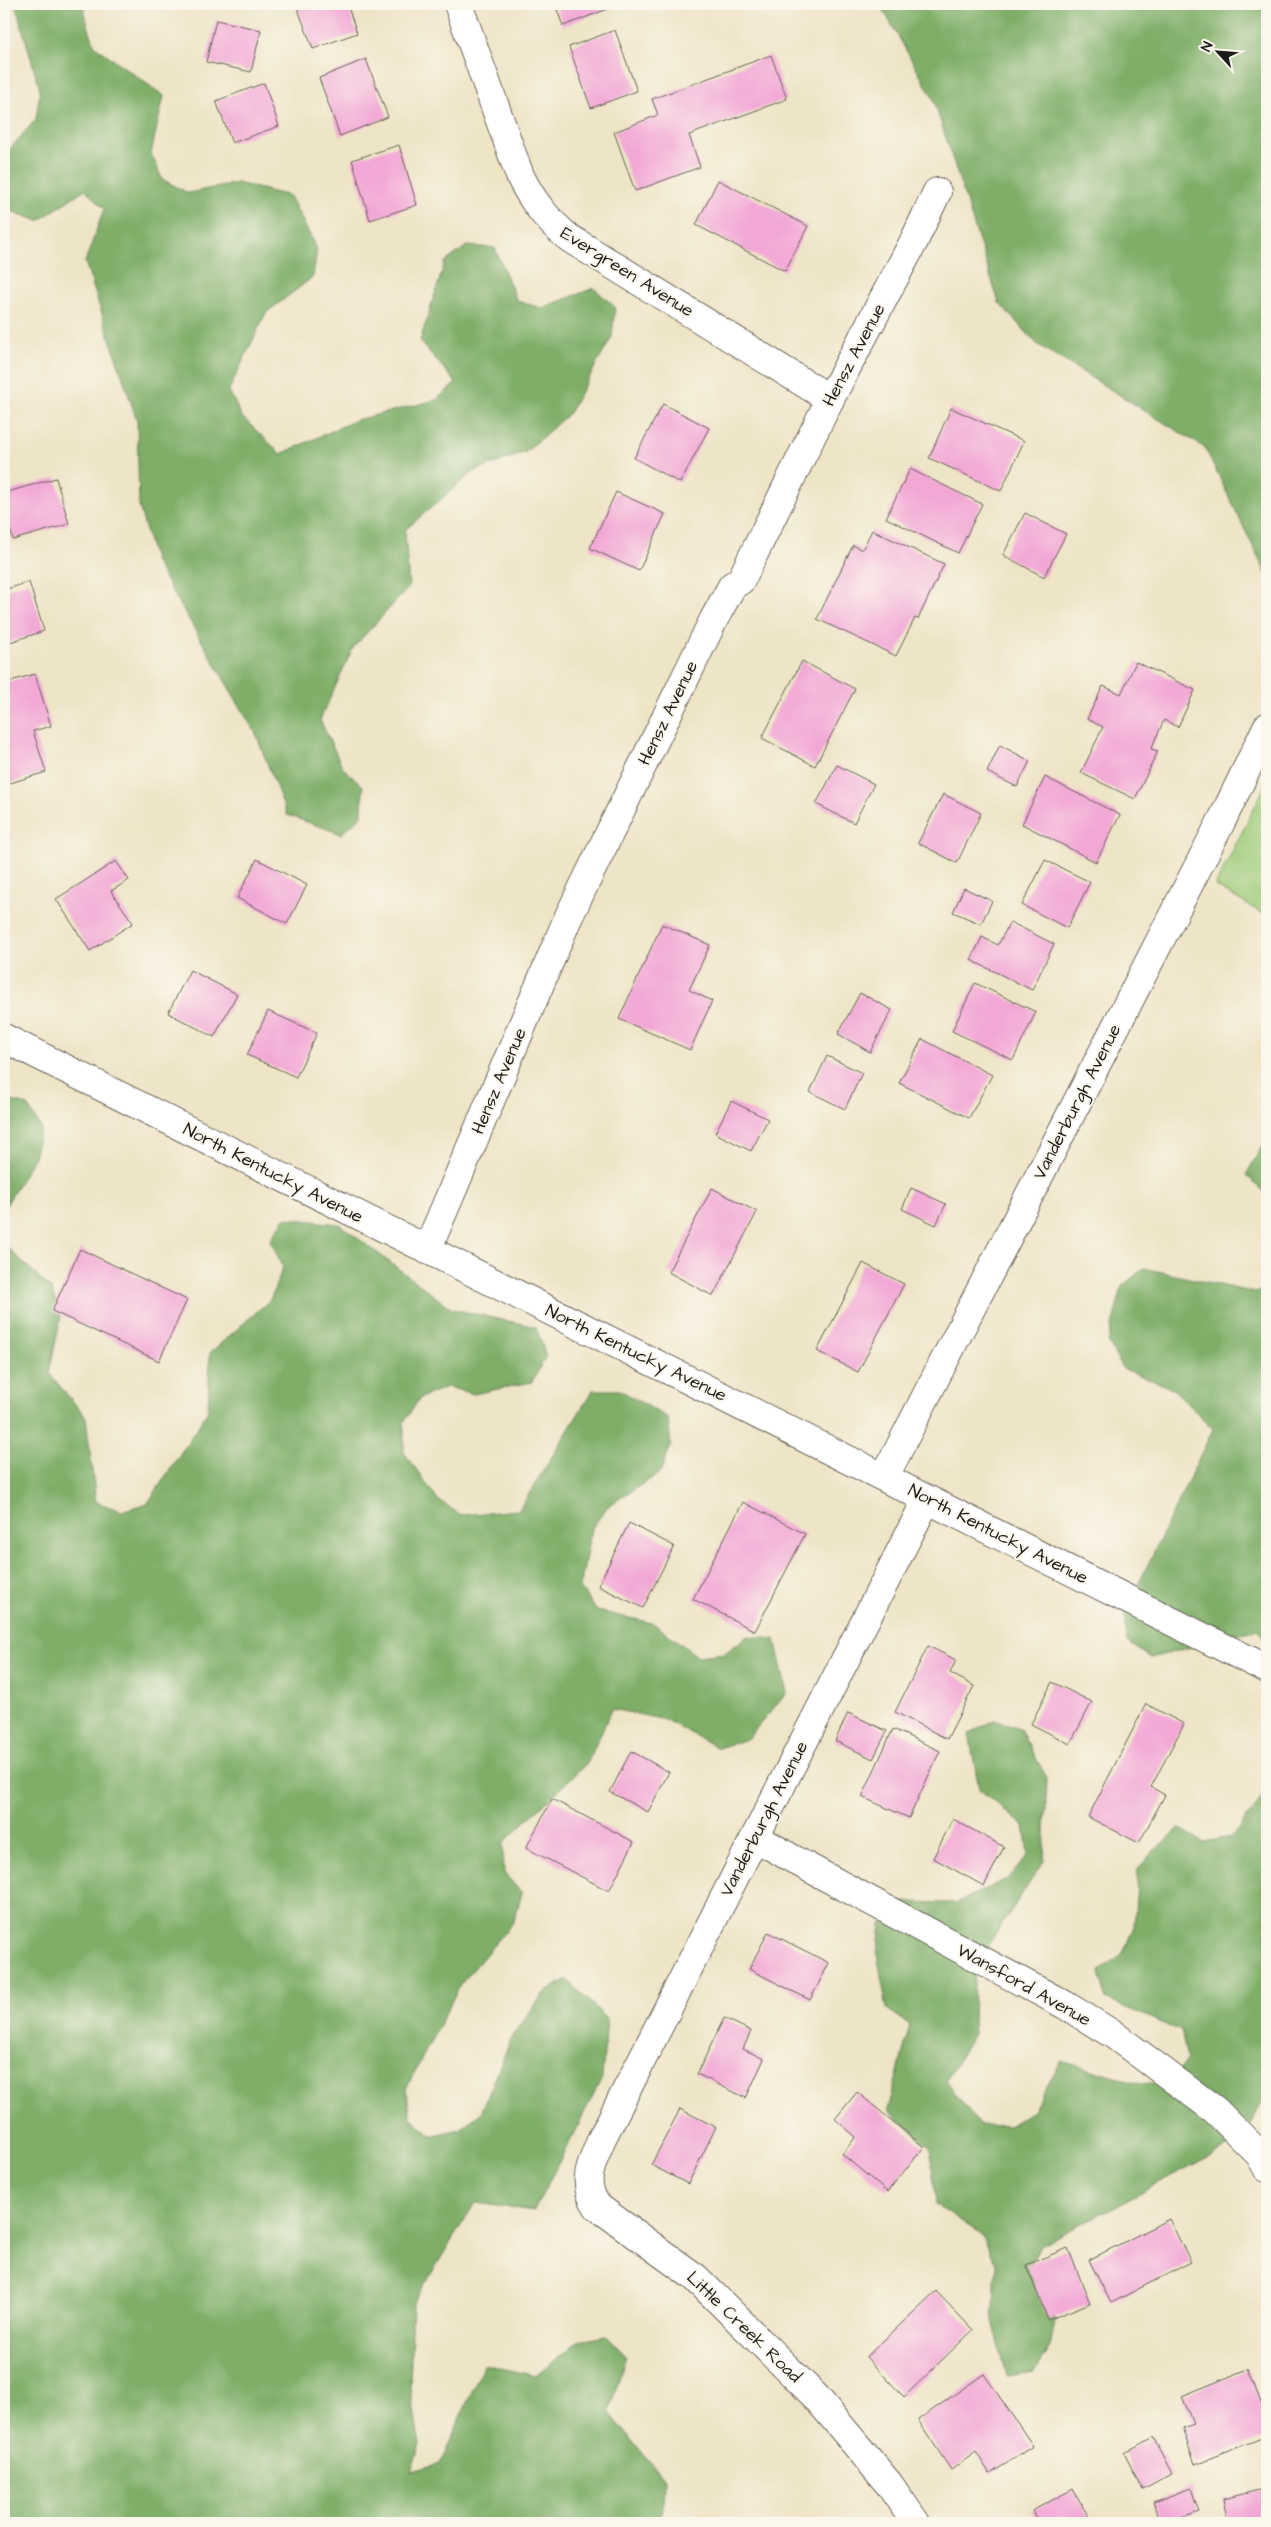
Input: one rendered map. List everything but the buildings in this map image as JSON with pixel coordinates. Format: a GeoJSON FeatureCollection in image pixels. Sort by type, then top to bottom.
{"type":"FeatureCollection","features":[{"type":"Feature","properties":{"kind":"street","name":"Evergreen Avenue"},"geometry":{"type":"LineString","coordinates":[[458,4],[520,176],[532,200],[549,222],[569,238],[830,399]]}},
{"type":"Feature","properties":{"kind":"street","name":"Hensz Avenue"},"geometry":{"type":"LineString","coordinates":[[427,1250],[568,918],[713,621],[732,586],[741,580],[830,399],[913,243],[937,192]]}},
{"type":"Feature","properties":{"kind":"street","name":"Vanderburgh Avenue"},"geometry":{"type":"LineString","coordinates":[[885,1476],[1267,727]]}},
{"type":"Feature","properties":{"kind":"street","name":"North Kentucky Avenue"},"geometry":{"type":"LineString","coordinates":[[4,1038],[427,1250],[885,1476],[927,1499],[1267,1669]]}},
{"type":"Feature","properties":{"kind":"street","name":"Vanderburgh Avenue"},"geometry":{"type":"LineString","coordinates":[[601,2140],[927,1499]]}},
{"type":"Feature","properties":{"kind":"street","name":"Wansford Avenue"},"geometry":{"type":"LineString","coordinates":[[755,1837],[809,1868],[1066,2005],[1114,2035],[1215,2110],[1260,2154],[1267,2168]]}},
{"type":"Feature","properties":{"kind":"street","name":"Little Creek Road"},"geometry":{"type":"LineString","coordinates":[[601,2140],[587,2179],[590,2197],[598,2207],[696,2278],[816,2397],[890,2484],[916,2523]]}},
{"type":"Feature","properties":{"kind":"green space"},"geometry":{"type":"Polygon","coordinates":[[[13,4],[84,4],[86,19],[95,46],[164,96],[151,153],[162,179],[188,193],[237,183],[290,196],[317,249],[313,277],[266,313],[229,390],[241,416],[281,454],[356,420],[436,400],[456,383],[420,341],[445,262],[467,246],[495,248],[517,301],[542,308],[594,288],[615,307],[612,337],[569,413],[526,452],[473,472],[405,530],[409,587],[353,648],[320,720],[343,768],[363,786],[362,816],[341,834],[287,815],[256,734],[154,560],[139,506],[137,421],[85,262],[104,209],[85,189],[39,221],[13,212],[4,198],[4,156],[36,119],[40,90],[17,10],[13,4]]]}},
{"type":"Feature","properties":{"kind":"green space"},"geometry":{"type":"Polygon","coordinates":[[[880,4],[1267,4],[1267,575],[1205,448],[1037,344],[999,303],[933,98],[880,4]]]}},
{"type":"Feature","properties":{"kind":"green space"},"geometry":{"type":"Polygon","coordinates":[[[1267,782],[1267,916],[1215,886],[1267,782]]]}},
{"type":"Feature","properties":{"kind":"green space"},"geometry":{"type":"Polygon","coordinates":[[[4,1099],[27,1105],[41,1128],[34,1157],[4,1209],[4,1099]]]}},
{"type":"Feature","properties":{"kind":"green space"},"geometry":{"type":"Polygon","coordinates":[[[1267,1143],[1267,1194],[1246,1175],[1261,1148],[1267,1143]]]}},
{"type":"Feature","properties":{"kind":"green space"},"geometry":{"type":"Polygon","coordinates":[[[285,1218],[339,1224],[452,1309],[536,1327],[546,1356],[532,1382],[474,1394],[447,1387],[420,1398],[404,1422],[404,1452],[437,1499],[461,1515],[519,1510],[593,1390],[620,1390],[668,1418],[671,1445],[660,1473],[608,1506],[591,1529],[580,1588],[597,1611],[653,1623],[697,1656],[725,1653],[747,1636],[775,1639],[787,1693],[747,1739],[718,1748],[666,1720],[612,1709],[588,1762],[503,1843],[504,1873],[522,1893],[514,1921],[460,1985],[406,2089],[411,2117],[431,2136],[459,2129],[481,2113],[512,2036],[544,1993],[567,1979],[607,2019],[602,2078],[534,2211],[475,2203],[413,2303],[410,2387],[420,2445],[411,2472],[440,2464],[484,2364],[536,2376],[578,2341],[607,2336],[626,2356],[609,2412],[664,2479],[663,2508],[659,2523],[4,2523],[4,1244],[51,1289],[61,1317],[49,1373],[86,1417],[96,1502],[121,1511],[148,1503],[208,1411],[210,1353],[270,1300],[283,1267],[270,1240],[285,1218]]]}},
{"type":"Feature","properties":{"kind":"green space"},"geometry":{"type":"Polygon","coordinates":[[[1144,1268],[1256,1293],[1267,1286],[1267,1643],[1258,1629],[1151,1658],[1127,1642],[1125,1612],[1213,1429],[1173,1389],[1122,1368],[1108,1342],[1122,1286],[1144,1268]]]}},
{"type":"Feature","properties":{"kind":"green space"},"geometry":{"type":"Polygon","coordinates":[[[994,1720],[1020,1729],[1047,1778],[1044,1861],[983,1953],[974,1979],[973,2034],[946,2081],[979,2125],[1008,2126],[1033,2111],[1061,2061],[1140,2084],[1171,2081],[1187,2059],[1181,2031],[1105,1999],[1100,1970],[1123,1953],[1134,1926],[1138,1868],[1179,1828],[1203,1842],[1232,1837],[1267,1792],[1267,2094],[1239,2142],[1040,2245],[1027,2271],[1055,2321],[1050,2347],[1034,2372],[1007,2376],[993,2321],[996,2264],[983,2236],[936,2204],[930,2147],[888,2110],[910,2025],[887,2009],[877,1954],[881,1924],[900,1902],[957,1903],[1010,1877],[1028,1855],[1024,1826],[979,1789],[969,1734],[994,1720]]]}}]}
